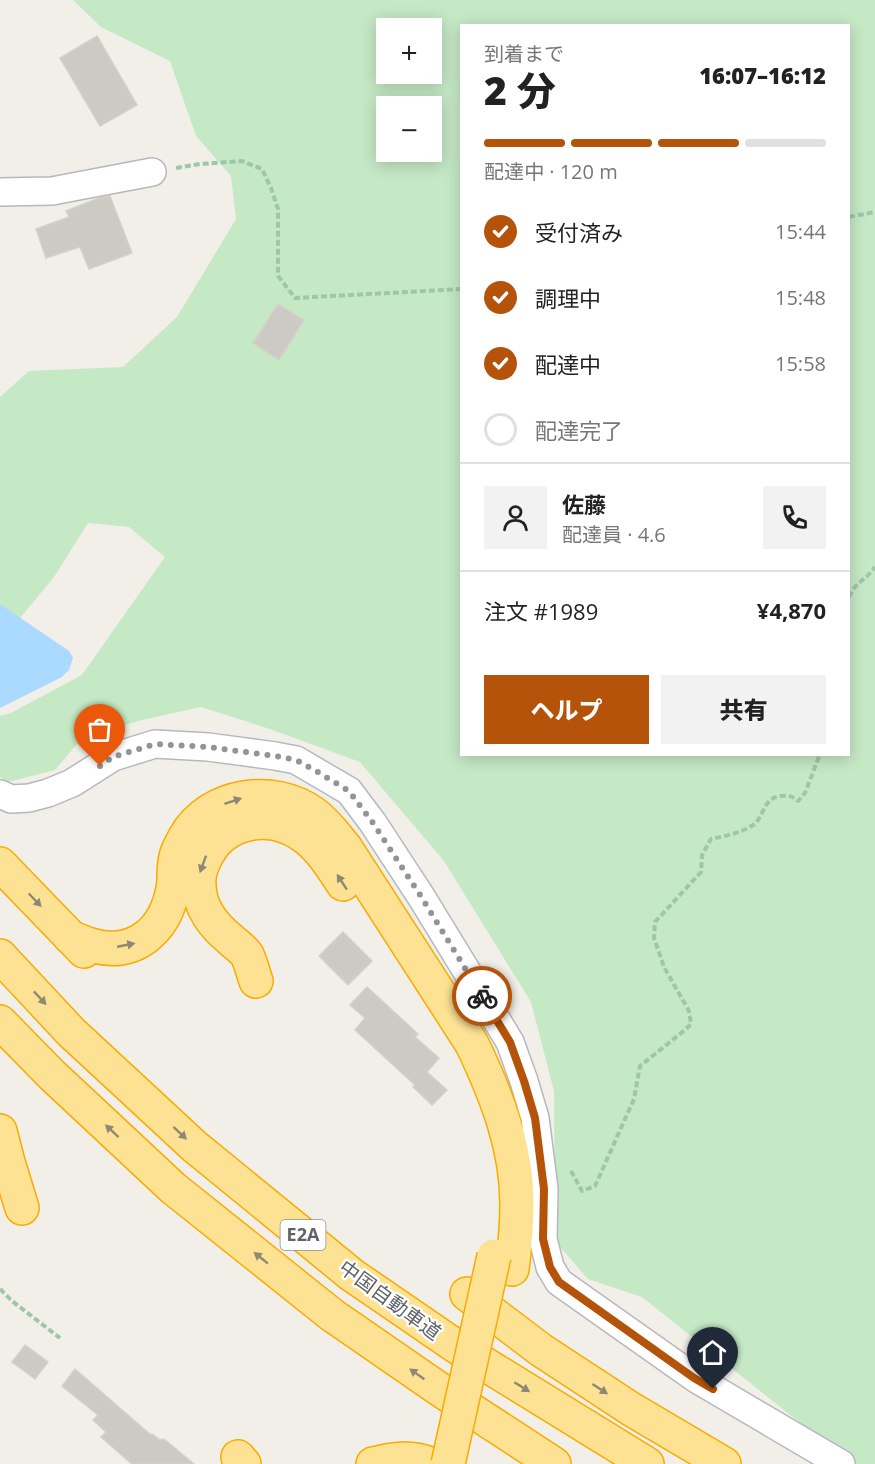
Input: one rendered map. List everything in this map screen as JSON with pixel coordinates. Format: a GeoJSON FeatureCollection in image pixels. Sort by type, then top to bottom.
{"type":"FeatureCollection","features":[{"type":"Feature","properties":{"kind":"highway"},"geometry":{"type":"LineString","coordinates":[[0,864],[78,945],[109,948],[132,946],[148,936],[159,925],[169,904],[176,857],[184,839],[192,826],[205,813],[226,802],[245,797],[267,796],[290,801],[313,813],[345,847],[472,1044],[487,1075],[509,1137],[514,1169],[517,1230],[503,1263],[448,1464]]}},
{"type":"Feature","properties":{"kind":"highway"},"geometry":{"type":"LineString","coordinates":[[256,981],[246,953],[219,930],[208,915],[200,896],[198,883],[200,869],[209,849],[222,835],[241,825],[267,821],[286,826],[303,835],[334,870],[450,1045],[476,1101],[492,1160],[503,1263],[468,1464]]}},
{"type":"Feature","properties":{"kind":"highway","name":"中国自動車道"},"geometry":{"type":"LineString","coordinates":[[0,956],[71,1032],[194,1146],[352,1275],[457,1347],[647,1464]]}},
{"type":"Feature","properties":{"kind":"highway","name":"E2A"},"geometry":{"type":"LineString","coordinates":[[0,1022],[52,1075],[173,1188],[332,1315],[442,1391],[554,1464]]}},
{"type":"Feature","properties":{"kind":"highway"},"geometry":{"type":"LineString","coordinates":[[0,1131],[22,1208]]}},
{"type":"Feature","properties":{"kind":"highway"},"geometry":{"type":"LineString","coordinates":[[467,1294],[551,1356],[631,1409],[724,1464]]}},
{"type":"Feature","properties":{"kind":"highway"},"geometry":{"type":"LineString","coordinates":[[373,1464],[397,1458],[419,1460],[429,1464]]}},
{"type":"Feature","properties":{"kind":"street"},"geometry":{"type":"LineString","coordinates":[[0,192],[52,191],[152,172]]}},
{"type":"Feature","properties":{"kind":"street"},"geometry":{"type":"LineString","coordinates":[[0,794],[11,799],[48,793],[72,783],[113,757],[155,744],[208,747],[296,760],[349,791],[422,898],[510,1042],[535,1118],[544,1189],[543,1239],[550,1267],[559,1282],[694,1378],[841,1464]]}},
{"type":"Feature","properties":{"kind":"path"},"geometry":{"type":"LineString","coordinates":[[152,172],[200,164],[242,161],[262,170],[278,209],[278,276],[295,298],[460,289]]}},
{"type":"Feature","properties":{"kind":"path"},"geometry":{"type":"LineString","coordinates":[[850,217],[875,212]]}},
{"type":"Feature","properties":{"kind":"path"},"geometry":{"type":"LineString","coordinates":[[850,594],[853,587],[875,567]]}},
{"type":"Feature","properties":{"kind":"path"},"geometry":{"type":"LineString","coordinates":[[539,1153],[563,1151],[567,1165],[582,1191],[595,1186],[634,1099],[640,1066],[691,1024],[689,1011],[664,967],[654,938],[655,922],[701,872],[702,855],[711,839],[755,824],[766,804],[775,796],[790,795],[798,801],[805,793],[819,756]]}},
{"type":"Feature","properties":{"kind":"path"},"geometry":{"type":"LineString","coordinates":[[0,1289],[60,1338]]}},
{"type":"Feature","properties":{"kind":"green space"},"geometry":{"type":"Polygon","coordinates":[[[73,0],[875,0],[875,1464],[856,1464],[847,1460],[642,1297],[588,1279],[555,1241],[554,1091],[531,1002],[444,861],[360,762],[201,707],[142,720],[83,737],[55,770],[8,782],[0,777],[0,716],[11,713],[82,675],[165,557],[129,527],[88,523],[54,577],[20,618],[0,617],[0,397],[29,371],[123,367],[177,317],[236,219],[231,176],[196,136],[170,61],[101,27],[73,0]]]}},
{"type":"Feature","properties":{"kind":"water"},"geometry":{"type":"Polygon","coordinates":[[[0,604],[69,651],[73,658],[69,670],[62,677],[0,708],[0,604]]]}},
{"type":"Feature","properties":{"kind":"building"},"geometry":{"type":"Polygon","coordinates":[[[97,36],[137,105],[100,126],[60,58],[97,36]]]}},
{"type":"Feature","properties":{"kind":"building"},"geometry":{"type":"Polygon","coordinates":[[[110,196],[132,253],[89,269],[80,247],[46,258],[36,229],[69,217],[66,211],[110,196]]]}},
{"type":"Feature","properties":{"kind":"building"},"geometry":{"type":"Polygon","coordinates":[[[278,304],[304,320],[279,360],[253,343],[278,304]]]}},
{"type":"Feature","properties":{"kind":"building"},"geometry":{"type":"Polygon","coordinates":[[[343,932],[372,961],[348,985],[319,956],[343,932]]]}},
{"type":"Feature","properties":{"kind":"building"},"geometry":{"type":"Polygon","coordinates":[[[367,987],[418,1034],[415,1037],[439,1058],[427,1072],[447,1090],[432,1105],[413,1087],[415,1085],[355,1030],[365,1018],[350,1005],[367,987]]]}},
{"type":"Feature","properties":{"kind":"building"},"geometry":{"type":"Polygon","coordinates":[[[25,1345],[48,1362],[35,1379],[12,1362],[25,1345]]]}},
{"type":"Feature","properties":{"kind":"building"},"geometry":{"type":"Polygon","coordinates":[[[75,1369],[151,1435],[160,1440],[164,1439],[194,1464],[132,1464],[101,1437],[106,1432],[93,1420],[98,1415],[62,1386],[75,1369]]]}},
{"type":"Feature","properties":{"kind":"way so far"},"geometry":{"type":"LineString","coordinates":[[100,766],[113,757],[155,744],[208,747],[275,756],[296,760],[316,771],[349,791],[373,823],[482,996]]}},
{"type":"Feature","properties":{"kind":"route"},"geometry":{"type":"LineString","coordinates":[[482,996],[510,1042],[535,1118],[544,1189],[543,1239],[550,1267],[559,1282],[592,1307],[713,1389]]}}]}
